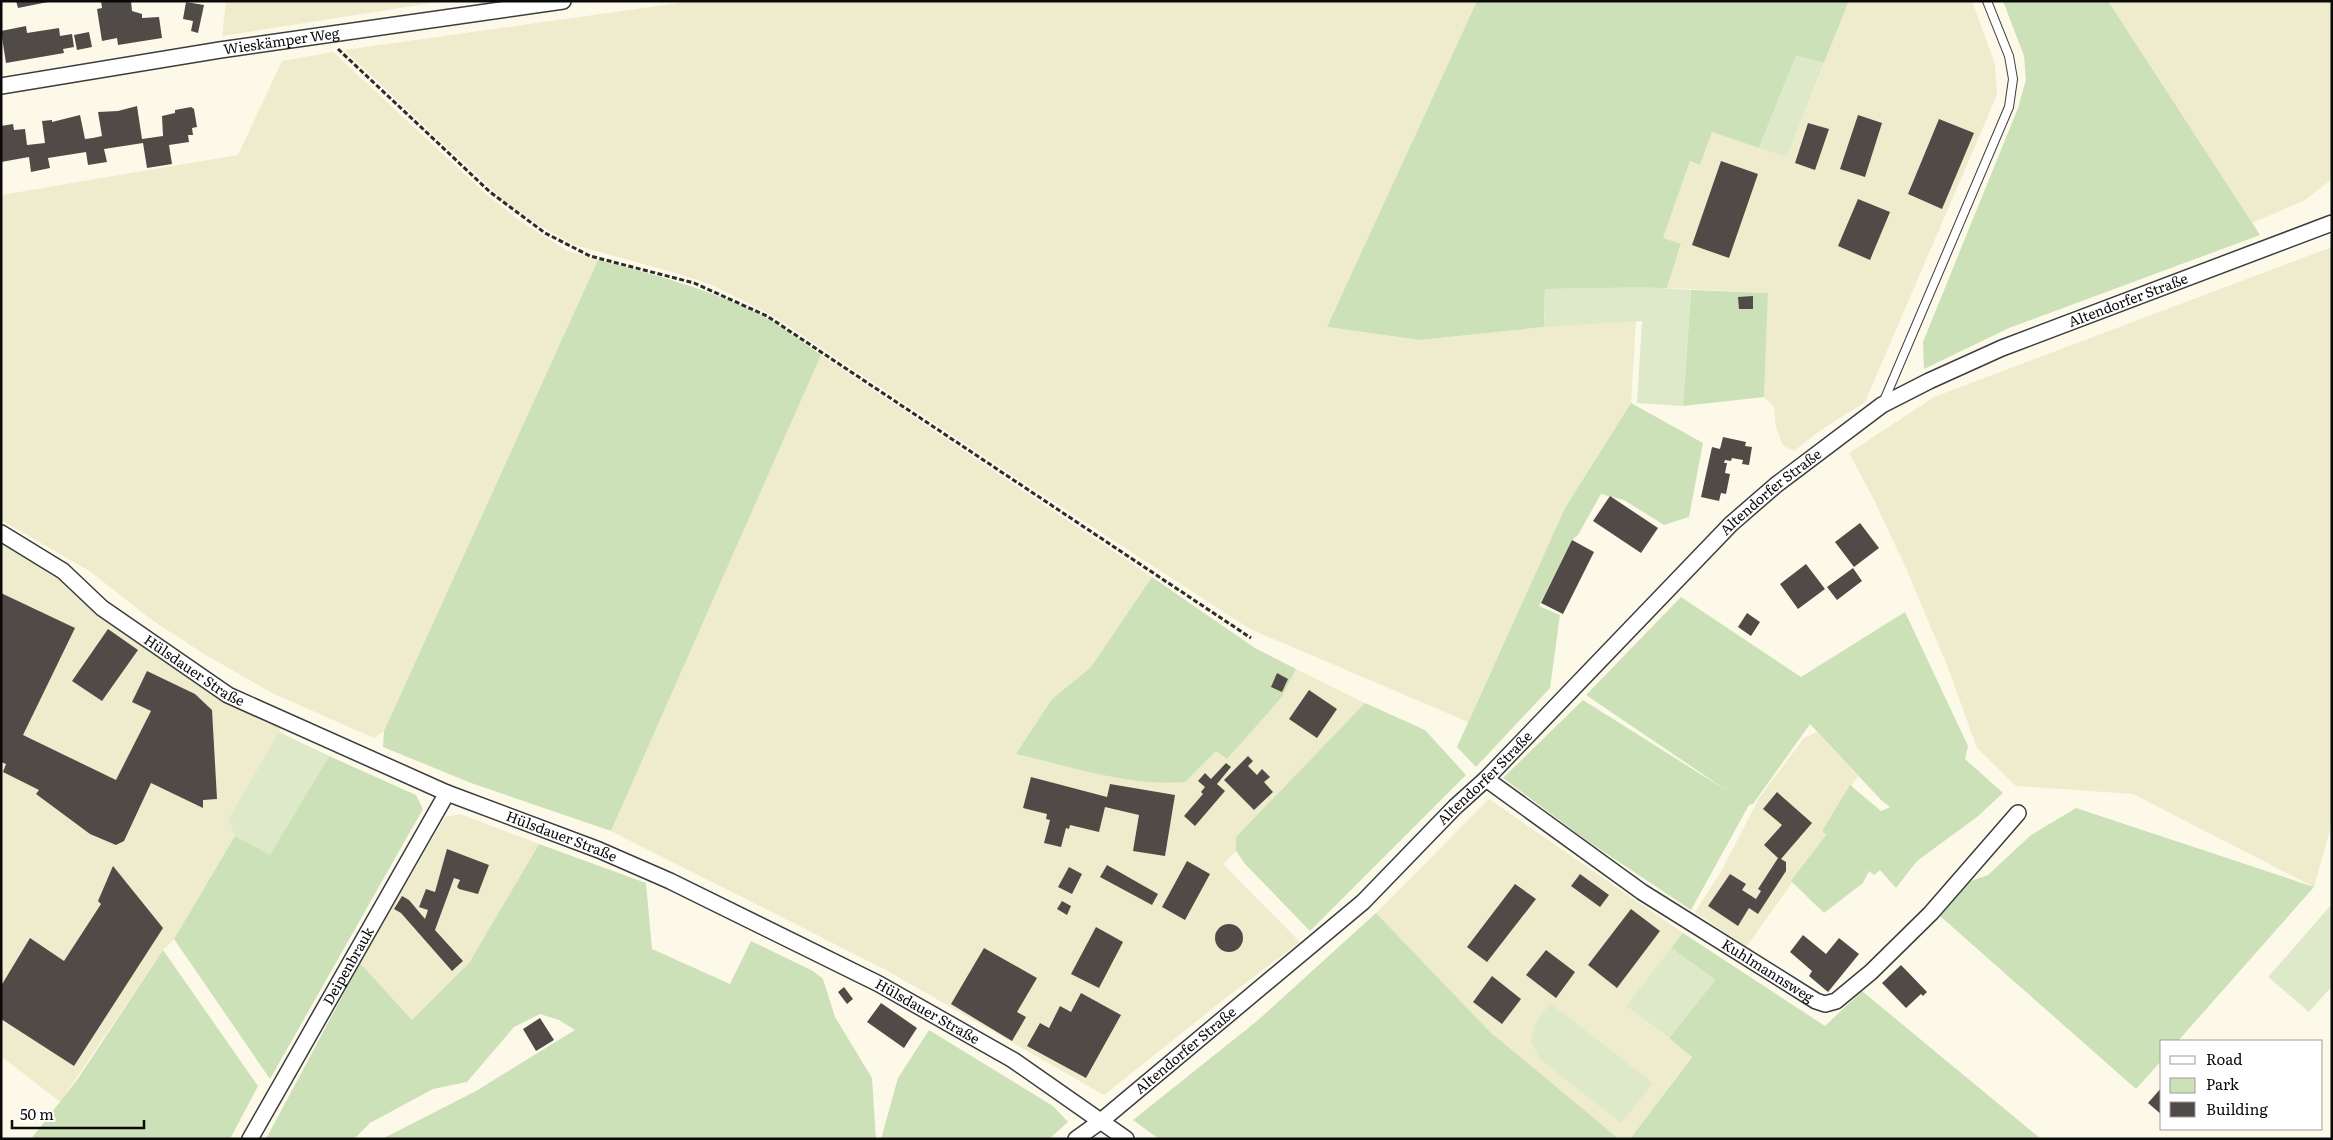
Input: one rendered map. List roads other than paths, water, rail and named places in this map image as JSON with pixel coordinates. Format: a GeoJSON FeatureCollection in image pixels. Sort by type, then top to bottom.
{"type":"FeatureCollection","features":[{"type":"Feature","properties":{"kind":"street","name":"Wieskämper Weg"},"geometry":{"type":"LineString","coordinates":[[1,86],[220,50],[563,1]]}},
{"type":"Feature","properties":{"kind":"street","name":"Altendorfer Straße"},"geometry":{"type":"LineString","coordinates":[[1076,1139],[1101,1121],[1356,908],[1455,807],[1486,779],[1673,582],[1731,524],[1776,485],[1882,405],[2002,348],[2328,225]]}},
{"type":"Feature","properties":{"kind":"street","name":"Hülsdauer Straße"},"geometry":{"type":"LineString","coordinates":[[1,533],[63,571],[102,608],[228,695],[447,793],[617,858],[670,881],[879,984],[1013,1060],[1126,1139]]}},
{"type":"Feature","properties":{"kind":"street","name":"Kuhlmannsweg"},"geometry":{"type":"LineString","coordinates":[[1486,779],[1642,892],[1816,1001],[1825,1004],[1836,1001],[1871,972],[1931,913],[2018,813]]}},
{"type":"Feature","properties":{"kind":"street","name":"Deipenbrauk"},"geometry":{"type":"LineString","coordinates":[[250,1139],[447,793]]}},
{"type":"Feature","properties":{"kind":"lane","name":"Altendorfer Straße"},"geometry":{"type":"LineString","coordinates":[[1882,405],[2009,107],[2013,79],[2009,56],[1987,1]]}}]}
